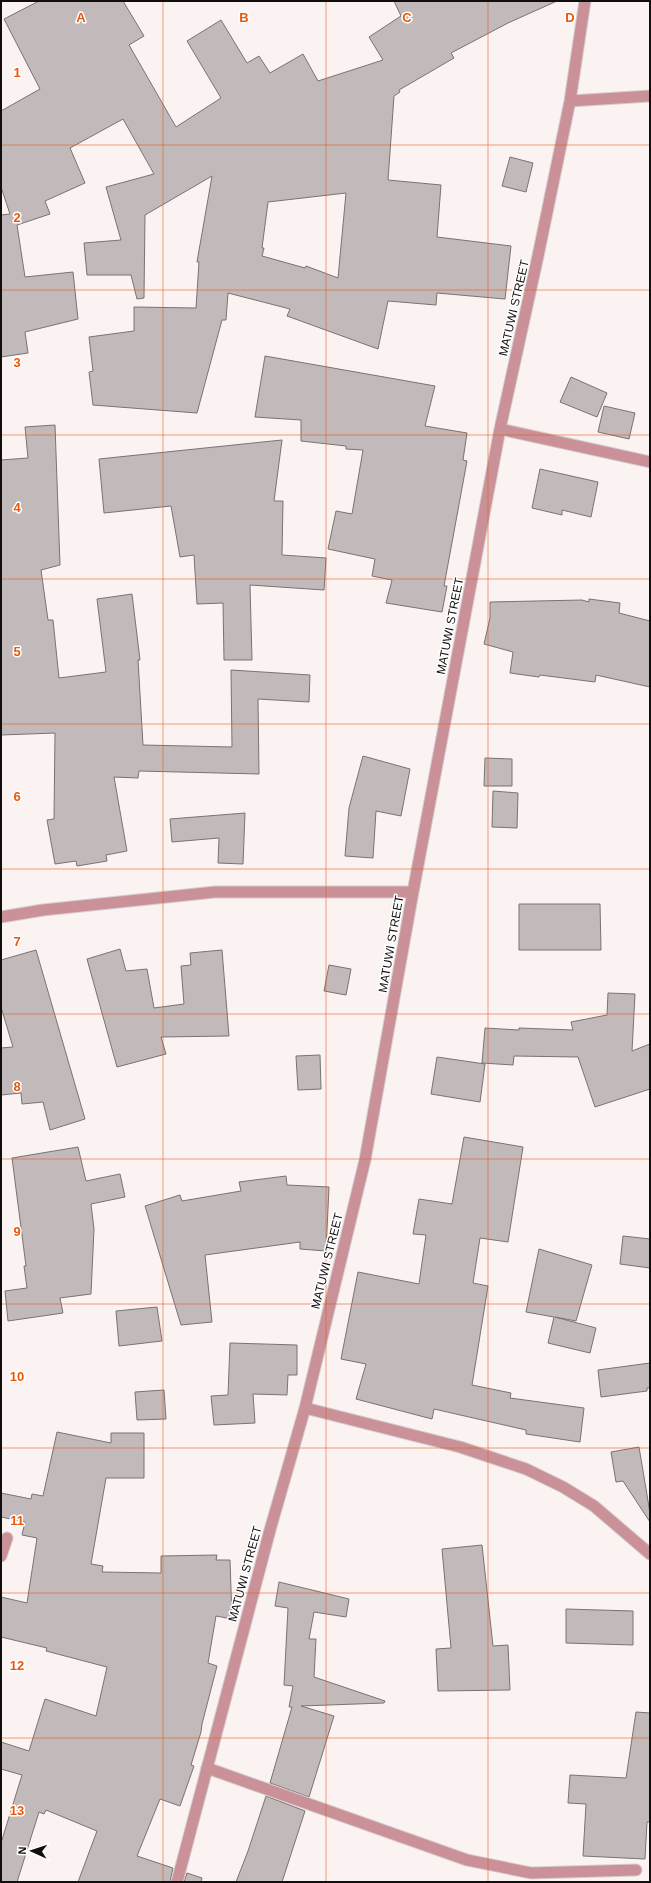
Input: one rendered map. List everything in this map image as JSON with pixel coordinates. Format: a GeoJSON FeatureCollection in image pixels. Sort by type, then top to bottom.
{"type":"FeatureCollection","features":[{"type":"Feature","properties":{"kind":"street","name":"MATUWI STREET"},"geometry":{"type":"LineString","coordinates":[[177,1882],[304,1408],[365,1160],[413,892],[500,429],[570,101],[585,1]]}},
{"type":"Feature","properties":{"kind":"street"},"geometry":{"type":"LineString","coordinates":[[570,101],[650,96]]}},
{"type":"Feature","properties":{"kind":"street"},"geometry":{"type":"LineString","coordinates":[[500,429],[650,462]]}},
{"type":"Feature","properties":{"kind":"street"},"geometry":{"type":"LineString","coordinates":[[1,917],[44,910],[215,892],[413,892]]}},
{"type":"Feature","properties":{"kind":"street"},"geometry":{"type":"LineString","coordinates":[[304,1408],[460,1447],[526,1469],[562,1487],[594,1506],[650,1554]]}},
{"type":"Feature","properties":{"kind":"street"},"geometry":{"type":"LineString","coordinates":[[1,1556],[6,1538]]}},
{"type":"Feature","properties":{"kind":"street"},"geometry":{"type":"LineString","coordinates":[[207,1768],[467,1860],[531,1873],[636,1870]]}},
{"type":"Feature","properties":{"kind":"building"},"geometry":{"type":"Polygon","coordinates":[[[39,1],[123,1],[144,36],[129,45],[176,127],[221,98],[187,41],[221,20],[247,63],[259,56],[270,73],[303,54],[318,81],[383,60],[369,37],[401,16],[394,1],[557,1],[508,23],[451,53],[454,58],[399,90],[400,92],[394,96],[388,180],[441,185],[437,237],[511,246],[505,299],[437,293],[436,305],[388,301],[378,349],[287,316],[290,309],[228,293],[226,320],[222,320],[197,413],[93,405],[89,372],[93,371],[89,337],[134,331],[134,307],[196,308],[199,262],[197,262],[212,176],[145,215],[144,298],[137,299],[131,275],[87,275],[84,243],[121,240],[106,187],[154,174],[123,119],[70,148],[85,183],[45,201],[50,214],[17,225],[25,277],[73,272],[78,319],[25,332],[28,353],[1,357],[1,215],[10,214],[1,187],[1,111],[40,89],[4,19],[39,1]],[[346,193],[268,202],[262,256],[305,268],[306,266],[338,278],[346,193]]]}},
{"type":"Feature","properties":{"kind":"building"},"geometry":{"type":"Polygon","coordinates":[[[510,157],[533,163],[526,192],[502,186],[510,157]]]}},
{"type":"Feature","properties":{"kind":"building"},"geometry":{"type":"Polygon","coordinates":[[[265,356],[435,386],[425,426],[467,433],[463,460],[467,461],[444,586],[447,586],[442,612],[386,603],[392,580],[372,576],[375,559],[328,549],[336,511],[352,514],[363,450],[346,449],[346,446],[301,441],[301,420],[255,417],[265,356]]]}},
{"type":"Feature","properties":{"kind":"building"},"geometry":{"type":"Polygon","coordinates":[[[571,377],[607,393],[597,417],[560,402],[571,377]]]}},
{"type":"Feature","properties":{"kind":"building"},"geometry":{"type":"Polygon","coordinates":[[[604,406],[635,413],[629,439],[598,432],[604,406]]]}},
{"type":"Feature","properties":{"kind":"building"},"geometry":{"type":"Polygon","coordinates":[[[55,425],[60,565],[41,570],[48,620],[53,620],[59,678],[106,672],[97,599],[132,594],[140,660],[138,660],[143,745],[232,747],[231,670],[310,675],[309,702],[258,699],[259,774],[139,771],[138,778],[114,777],[127,851],[106,855],[107,861],[77,866],[76,861],[55,864],[47,820],[54,819],[55,733],[1,735],[1,460],[28,458],[25,427],[55,425]]]}},
{"type":"Feature","properties":{"kind":"building"},"geometry":{"type":"Polygon","coordinates":[[[282,440],[274,501],[283,501],[282,555],[326,558],[324,590],[250,585],[252,660],[224,660],[223,603],[197,604],[194,555],[180,557],[171,506],[104,513],[99,459],[282,440]]]}},
{"type":"Feature","properties":{"kind":"building"},"geometry":{"type":"Polygon","coordinates":[[[540,469],[598,482],[591,517],[562,510],[562,515],[532,508],[540,469]]]}},
{"type":"Feature","properties":{"kind":"building"},"geometry":{"type":"Polygon","coordinates":[[[589,599],[620,603],[619,613],[650,621],[650,687],[596,675],[595,682],[510,673],[513,652],[484,644],[490,618],[490,602],[582,600],[589,602],[589,599]]]}},
{"type":"Feature","properties":{"kind":"building"},"geometry":{"type":"Polygon","coordinates":[[[363,756],[410,769],[401,816],[376,811],[373,858],[345,856],[349,808],[363,756]]]}},
{"type":"Feature","properties":{"kind":"building"},"geometry":{"type":"Polygon","coordinates":[[[485,758],[512,759],[512,786],[484,786],[485,758]]]}},
{"type":"Feature","properties":{"kind":"building"},"geometry":{"type":"Polygon","coordinates":[[[493,791],[518,793],[517,828],[492,827],[493,791]]]}},
{"type":"Feature","properties":{"kind":"building"},"geometry":{"type":"Polygon","coordinates":[[[245,813],[243,864],[218,863],[219,838],[172,842],[170,819],[245,813]]]}},
{"type":"Feature","properties":{"kind":"building"},"geometry":{"type":"Polygon","coordinates":[[[519,904],[600,904],[601,950],[519,950],[519,904]]]}},
{"type":"Feature","properties":{"kind":"building"},"geometry":{"type":"Polygon","coordinates":[[[120,949],[126,971],[147,969],[154,1008],[184,1004],[181,966],[191,965],[190,953],[222,950],[229,1036],[161,1037],[166,1054],[117,1067],[87,959],[120,949]]]}},
{"type":"Feature","properties":{"kind":"building"},"geometry":{"type":"Polygon","coordinates":[[[36,950],[85,1119],[50,1130],[43,1102],[22,1104],[21,1093],[1,1095],[1,1048],[13,1047],[1,1007],[1,960],[36,950]]]}},
{"type":"Feature","properties":{"kind":"building"},"geometry":{"type":"Polygon","coordinates":[[[329,965],[351,969],[346,995],[324,991],[329,965]]]}},
{"type":"Feature","properties":{"kind":"building"},"geometry":{"type":"Polygon","coordinates":[[[608,993],[635,994],[632,1051],[650,1044],[650,1089],[595,1107],[578,1057],[514,1056],[513,1065],[482,1063],[485,1028],[519,1030],[519,1028],[573,1030],[571,1022],[607,1015],[608,993]]]}},
{"type":"Feature","properties":{"kind":"building"},"geometry":{"type":"Polygon","coordinates":[[[320,1055],[321,1089],[298,1090],[296,1056],[320,1055]]]}},
{"type":"Feature","properties":{"kind":"building"},"geometry":{"type":"Polygon","coordinates":[[[437,1057],[485,1064],[480,1102],[431,1094],[437,1057]]]}},
{"type":"Feature","properties":{"kind":"building"},"geometry":{"type":"Polygon","coordinates":[[[464,1137],[523,1147],[508,1242],[480,1238],[473,1283],[488,1286],[472,1385],[511,1393],[510,1398],[584,1408],[580,1442],[526,1434],[526,1430],[434,1409],[432,1419],[356,1399],[366,1364],[341,1359],[358,1272],[419,1284],[426,1235],[413,1234],[419,1199],[452,1204],[464,1137]]]}},
{"type":"Feature","properties":{"kind":"building"},"geometry":{"type":"Polygon","coordinates":[[[78,1147],[86,1181],[120,1174],[125,1197],[91,1204],[94,1229],[91,1294],[60,1298],[63,1313],[8,1321],[5,1291],[27,1288],[24,1266],[26,1266],[12,1158],[78,1147]]]}},
{"type":"Feature","properties":{"kind":"building"},"geometry":{"type":"Polygon","coordinates":[[[286,1176],[287,1185],[329,1187],[326,1251],[300,1249],[300,1242],[205,1255],[212,1322],[181,1325],[145,1206],[180,1195],[182,1201],[241,1191],[239,1182],[286,1176]]]}},
{"type":"Feature","properties":{"kind":"building"},"geometry":{"type":"Polygon","coordinates":[[[623,1236],[650,1239],[650,1268],[620,1264],[623,1236]]]}},
{"type":"Feature","properties":{"kind":"building"},"geometry":{"type":"Polygon","coordinates":[[[539,1249],[592,1265],[576,1321],[555,1317],[596,1328],[590,1353],[548,1343],[554,1317],[526,1312],[539,1249]]]}},
{"type":"Feature","properties":{"kind":"building"},"geometry":{"type":"Polygon","coordinates":[[[157,1307],[162,1341],[119,1346],[116,1311],[157,1307]]]}},
{"type":"Feature","properties":{"kind":"building"},"geometry":{"type":"Polygon","coordinates":[[[230,1343],[297,1345],[297,1375],[288,1375],[287,1395],[253,1394],[255,1423],[214,1425],[211,1396],[228,1395],[230,1343]]]}},
{"type":"Feature","properties":{"kind":"building"},"geometry":{"type":"Polygon","coordinates":[[[650,1363],[650,1388],[647,1388],[647,1391],[601,1397],[598,1370],[650,1363]]]}},
{"type":"Feature","properties":{"kind":"building"},"geometry":{"type":"Polygon","coordinates":[[[164,1390],[166,1419],[137,1420],[135,1392],[164,1390]]]}},
{"type":"Feature","properties":{"kind":"building"},"geometry":{"type":"Polygon","coordinates":[[[57,1432],[111,1443],[111,1433],[144,1433],[144,1478],[106,1478],[91,1564],[103,1566],[102,1572],[161,1573],[161,1556],[217,1555],[216,1560],[230,1560],[232,1619],[216,1616],[208,1663],[217,1666],[201,1732],[191,1765],[194,1766],[180,1806],[160,1799],[137,1856],[173,1868],[170,1882],[78,1882],[97,1831],[46,1810],[44,1814],[39,1812],[17,1882],[1,1882],[1,1843],[22,1775],[1,1769],[1,1742],[29,1751],[45,1699],[96,1716],[107,1667],[46,1651],[47,1648],[1,1637],[1,1597],[27,1603],[37,1538],[22,1535],[25,1522],[1,1517],[1,1493],[31,1499],[32,1494],[43,1496],[57,1432]]]}},
{"type":"Feature","properties":{"kind":"building"},"geometry":{"type":"Polygon","coordinates":[[[639,1447],[650,1513],[650,1522],[623,1481],[616,1482],[611,1452],[639,1447]]]}},
{"type":"Feature","properties":{"kind":"building"},"geometry":{"type":"Polygon","coordinates":[[[482,1545],[493,1646],[508,1645],[510,1690],[438,1691],[436,1649],[451,1648],[442,1549],[482,1545]]]}},
{"type":"Feature","properties":{"kind":"building"},"geometry":{"type":"Polygon","coordinates":[[[279,1582],[349,1599],[346,1617],[314,1612],[309,1639],[316,1639],[314,1677],[385,1701],[384,1703],[301,1706],[334,1716],[309,1797],[270,1783],[292,1707],[289,1707],[293,1686],[284,1685],[288,1608],[275,1606],[279,1582]]]}},
{"type":"Feature","properties":{"kind":"building"},"geometry":{"type":"Polygon","coordinates":[[[566,1609],[633,1611],[633,1645],[566,1643],[566,1609]]]}},
{"type":"Feature","properties":{"kind":"building"},"geometry":{"type":"Polygon","coordinates":[[[636,1712],[650,1713],[650,1822],[647,1822],[645,1859],[583,1856],[586,1804],[568,1803],[570,1775],[626,1778],[636,1712]]]}},
{"type":"Feature","properties":{"kind":"building"},"geometry":{"type":"Polygon","coordinates":[[[266,1796],[305,1811],[282,1882],[236,1882],[248,1851],[266,1796]]]}},
{"type":"Feature","properties":{"kind":"building"},"geometry":{"type":"Polygon","coordinates":[[[187,1873],[202,1878],[201,1882],[184,1882],[187,1873]]]}}]}
